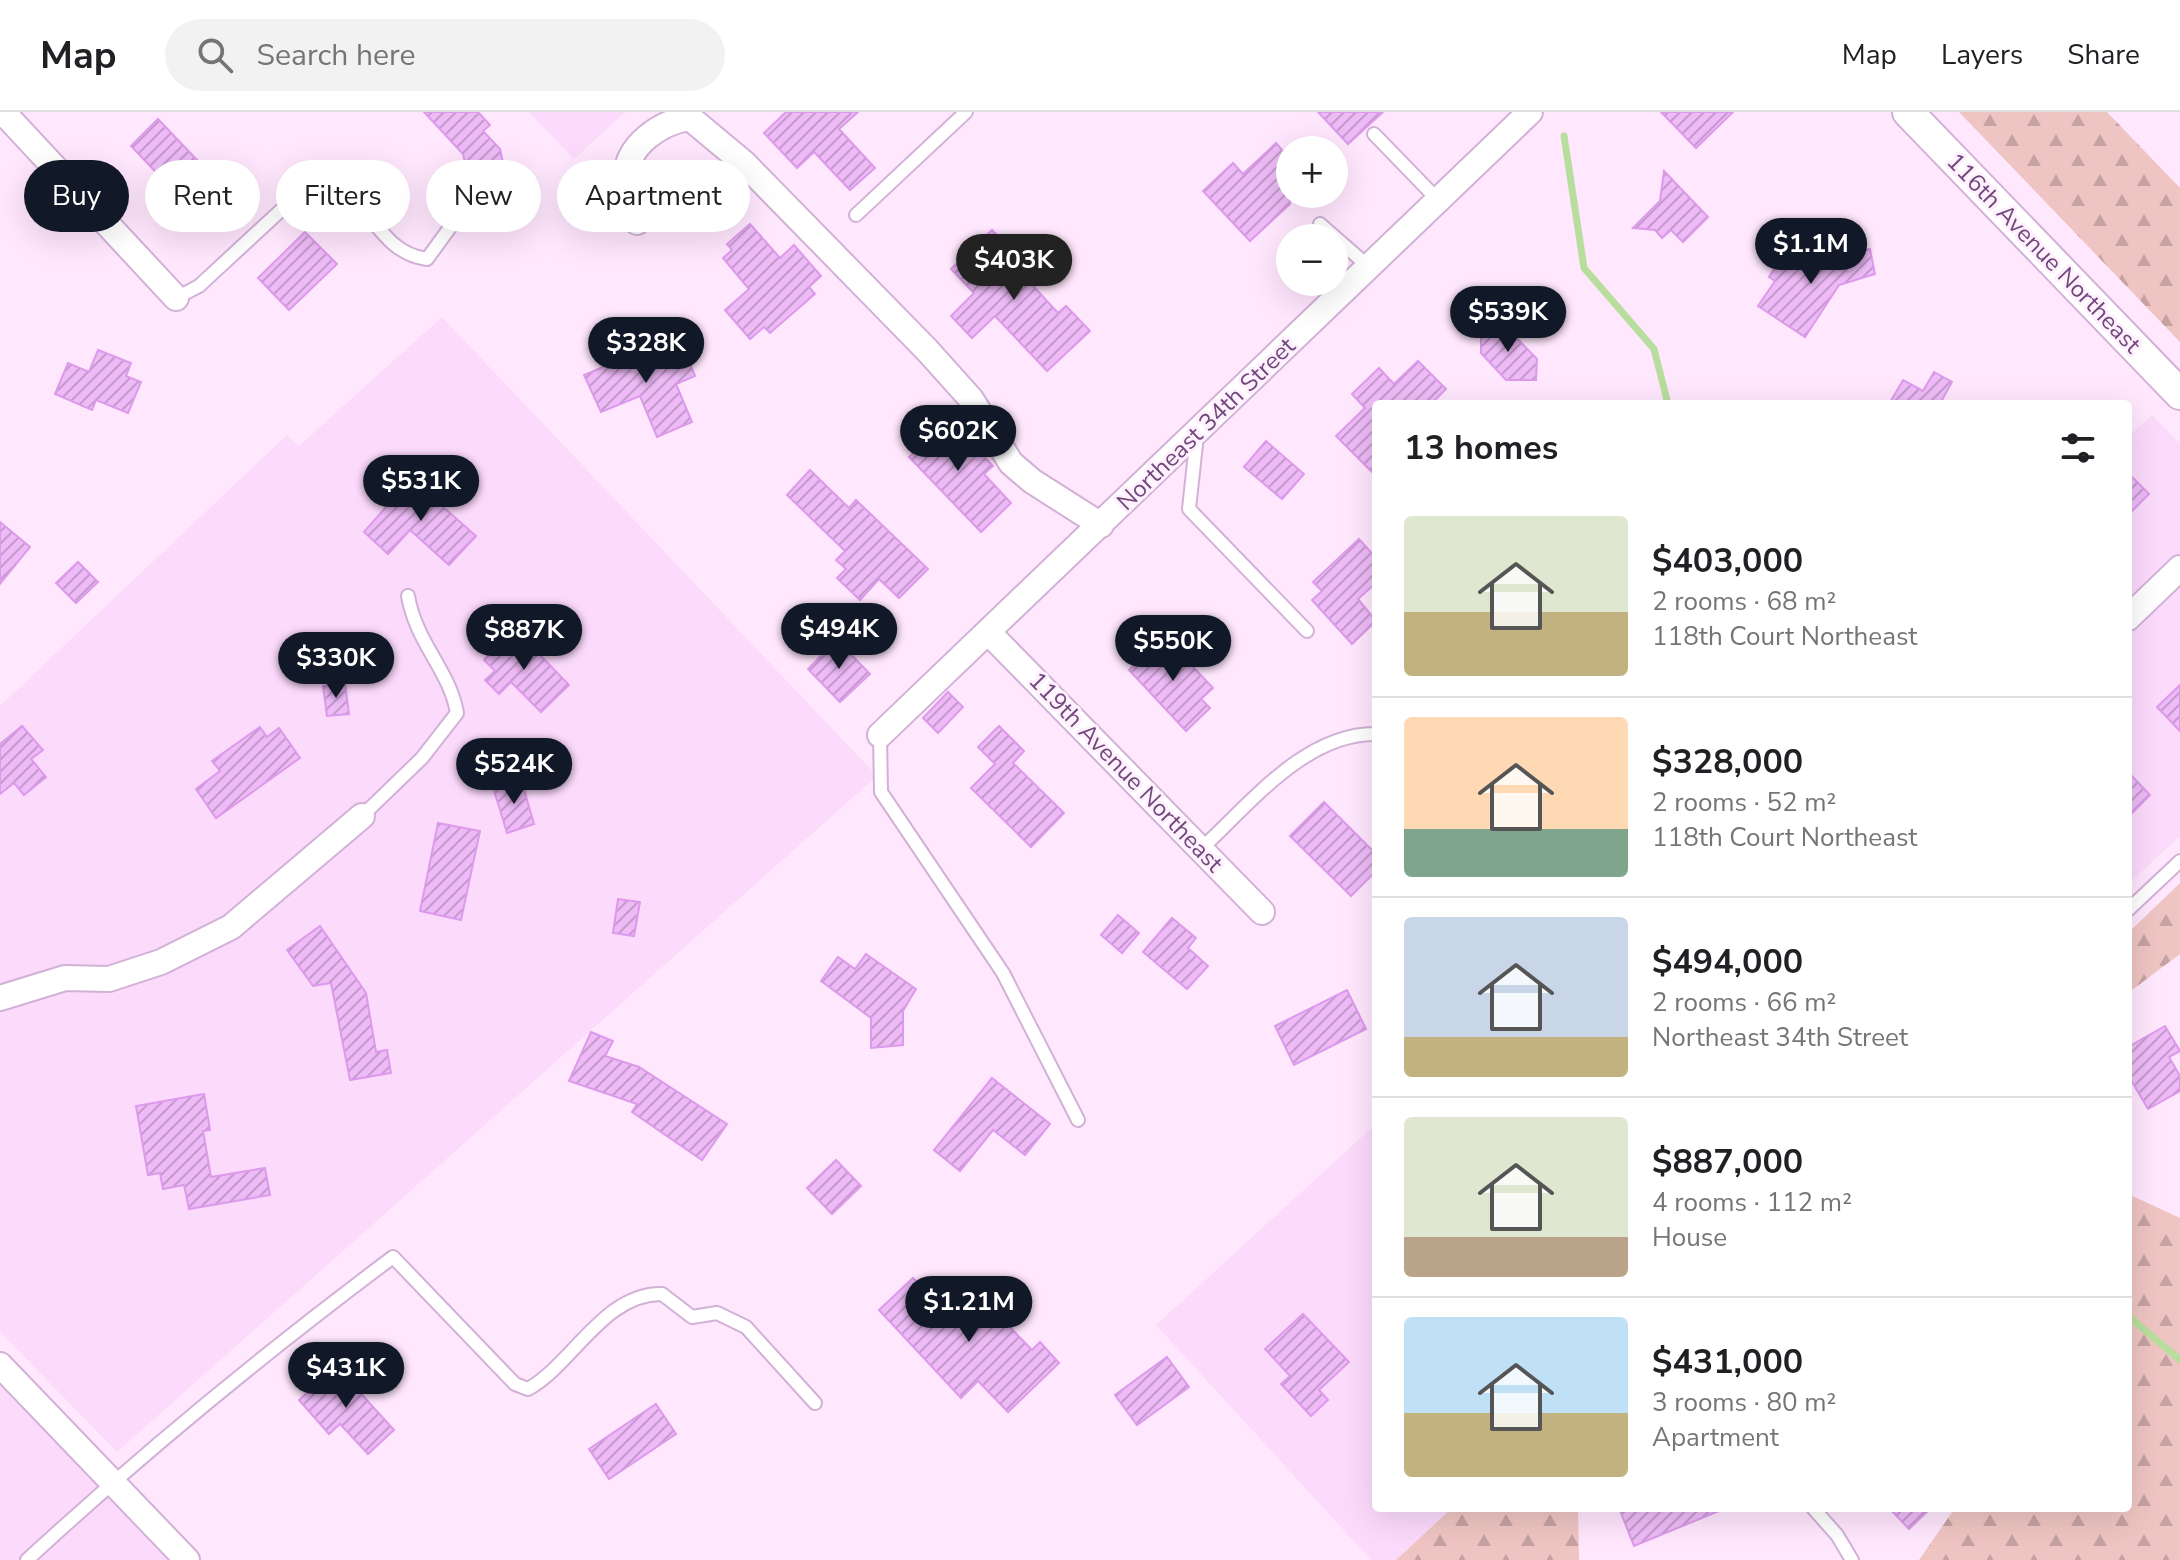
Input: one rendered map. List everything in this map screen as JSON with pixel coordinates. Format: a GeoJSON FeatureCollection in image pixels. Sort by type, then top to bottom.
{"type":"FeatureCollection","features":[{"type":"Feature","properties":{"kind":"street"},"geometry":{"type":"LineString","coordinates":[[3,112],[176,298]]}},
{"type":"Feature","properties":{"kind":"street","name":"Northeast 34th Street"},"geometry":{"type":"LineString","coordinates":[[880,735],[1530,112]]}},
{"type":"Feature","properties":{"kind":"street","name":"116th Avenue Northeast"},"geometry":{"type":"LineString","coordinates":[[1908,112],[2180,394]]}},
{"type":"Feature","properties":{"kind":"street"},"geometry":{"type":"LineString","coordinates":[[633,160],[639,144],[667,121],[690,118],[740,160]]}},
{"type":"Feature","properties":{"kind":"street"},"geometry":{"type":"LineString","coordinates":[[750,169],[971,399],[1011,463],[1032,481],[1101,525]]}},
{"type":"Feature","properties":{"kind":"street"},"geometry":{"type":"LineString","coordinates":[[2132,614],[2180,568]]}},
{"type":"Feature","properties":{"kind":"street","name":"119th Avenue Northeast"},"geometry":{"type":"LineString","coordinates":[[989,633],[1262,912]]}},
{"type":"Feature","properties":{"kind":"street"},"geometry":{"type":"LineString","coordinates":[[0,998],[65,978],[109,979],[161,962],[231,927],[362,816]]}},
{"type":"Feature","properties":{"kind":"street"},"geometry":{"type":"LineString","coordinates":[[0,1365],[187,1560]]}},
{"type":"Feature","properties":{"kind":"lane"},"geometry":{"type":"LineString","coordinates":[[856,215],[966,112]]}},
{"type":"Feature","properties":{"kind":"lane"},"geometry":{"type":"LineString","coordinates":[[1374,134],[1438,200]]}},
{"type":"Feature","properties":{"kind":"lane"},"geometry":{"type":"LineString","coordinates":[[176,298],[199,286],[320,174],[351,191],[393,246],[409,256],[427,259],[447,232]]}},
{"type":"Feature","properties":{"kind":"lane"},"geometry":{"type":"LineString","coordinates":[[1348,249],[1369,267]]}},
{"type":"Feature","properties":{"kind":"lane"},"geometry":{"type":"LineString","coordinates":[[1197,432],[1189,509],[1307,631]]}},
{"type":"Feature","properties":{"kind":"lane"},"geometry":{"type":"LineString","coordinates":[[362,816],[422,758],[457,713],[454,693],[412,623],[408,596]]}},
{"type":"Feature","properties":{"kind":"lane"},"geometry":{"type":"LineString","coordinates":[[1201,849],[1298,762],[1344,737],[1372,734]]}},
{"type":"Feature","properties":{"kind":"lane"},"geometry":{"type":"LineString","coordinates":[[880,735],[881,792],[894,816],[1003,973],[1078,1120]]}},
{"type":"Feature","properties":{"kind":"lane"},"geometry":{"type":"LineString","coordinates":[[2132,906],[2180,861]]}},
{"type":"Feature","properties":{"kind":"lane"},"geometry":{"type":"LineString","coordinates":[[27,1560],[112,1482],[263,1357],[393,1257],[515,1384],[528,1389],[545,1379],[606,1319],[637,1298],[662,1294],[692,1317],[717,1313],[746,1327],[815,1403]]}},
{"type":"Feature","properties":{"kind":"lane"},"geometry":{"type":"LineString","coordinates":[[1817,1512],[1837,1535],[1852,1560]]}},
{"type":"Feature","properties":{"kind":"shaded area"},"geometry":{"type":"Polygon","coordinates":[[[529,112],[625,112],[574,159],[529,112]]]}},
{"type":"Feature","properties":{"kind":"shaded area"},"geometry":{"type":"Polygon","coordinates":[[[442,317],[877,776],[117,1452],[0,1332],[0,706],[287,435],[299,446],[442,317]]]}},
{"type":"Feature","properties":{"kind":"shaded area"},"geometry":{"type":"Polygon","coordinates":[[[2152,415],[2180,444],[2180,836],[2132,880],[2132,433],[2152,415]]]}},
{"type":"Feature","properties":{"kind":"shaded area"},"geometry":{"type":"Polygon","coordinates":[[[1372,1128],[1372,1512],[1448,1512],[1396,1560],[1371,1560],[1156,1325],[1372,1128]]]}},
{"type":"Feature","properties":{"kind":"shaded area"},"geometry":{"type":"Polygon","coordinates":[[[0,1386],[168,1560],[0,1560],[0,1386]]]}},
{"type":"Feature","properties":{"kind":"green space"},"geometry":{"type":"Polygon","coordinates":[[[1959,112],[2107,112],[2180,188],[2180,342],[1959,112]]]}},
{"type":"Feature","properties":{"kind":"green space"},"geometry":{"type":"Polygon","coordinates":[[[2180,883],[2180,954],[2132,990],[2132,929],[2180,883]]]}},
{"type":"Feature","properties":{"kind":"green space"},"geometry":{"type":"Polygon","coordinates":[[[2132,1196],[2180,1218],[2180,1560],[1919,1560],[1952,1512],[2132,1512],[2132,1196]]]}},
{"type":"Feature","properties":{"kind":"green space"},"geometry":{"type":"Polygon","coordinates":[[[1448,1512],[1578,1512],[1579,1560],[1396,1560],[1448,1512]]]}},
{"type":"Feature","properties":{"kind":"building"},"geometry":{"type":"Polygon","coordinates":[[[424,112],[478,112],[490,125],[483,131],[500,149],[502,160],[464,160],[463,154],[424,112]]]}},
{"type":"Feature","properties":{"kind":"building"},"geometry":{"type":"Polygon","coordinates":[[[786,112],[858,112],[839,129],[875,168],[850,190],[814,152],[797,168],[764,133],[786,112]]]}},
{"type":"Feature","properties":{"kind":"building"},"geometry":{"type":"Polygon","coordinates":[[[1318,112],[1383,112],[1348,144],[1348,136],[1340,136],[1318,112]]]}},
{"type":"Feature","properties":{"kind":"building"},"geometry":{"type":"Polygon","coordinates":[[[1661,112],[1733,112],[1696,148],[1661,112]]]}},
{"type":"Feature","properties":{"kind":"building"},"geometry":{"type":"Polygon","coordinates":[[[158,119],[197,160],[145,161],[131,146],[158,119]]]}},
{"type":"Feature","properties":{"kind":"building"},"geometry":{"type":"Polygon","coordinates":[[[1276,143],[1276,208],[1286,208],[1250,241],[1203,191],[1233,163],[1243,174],[1276,143]]]}},
{"type":"Feature","properties":{"kind":"building"},"geometry":{"type":"Polygon","coordinates":[[[1664,171],[1708,217],[1683,242],[1671,230],[1662,238],[1655,230],[1633,228],[1660,201],[1664,171]]]}},
{"type":"Feature","properties":{"kind":"building"},"geometry":{"type":"Polygon","coordinates":[[[750,224],[780,258],[794,245],[821,276],[809,287],[815,294],[770,333],[764,327],[750,339],[725,310],[749,289],[723,258],[732,250],[727,244],[741,232],[750,232],[750,224]]]}},
{"type":"Feature","properties":{"kind":"building"},"geometry":{"type":"Polygon","coordinates":[[[992,230],[1041,280],[1034,287],[1058,313],[1066,306],[1090,331],[1047,371],[995,316],[972,338],[951,316],[974,293],[951,269],[992,230]]]}},
{"type":"Feature","properties":{"kind":"building"},"geometry":{"type":"Polygon","coordinates":[[[305,232],[337,264],[289,310],[258,278],[305,232]]]}},
{"type":"Feature","properties":{"kind":"building"},"geometry":{"type":"Polygon","coordinates":[[[1870,249],[1875,274],[1839,285],[1805,337],[1758,306],[1775,281],[1769,277],[1785,252],[1793,258],[1799,250],[1818,262],[1870,249]]]}},
{"type":"Feature","properties":{"kind":"building"},"geometry":{"type":"Polygon","coordinates":[[[1498,319],[1537,359],[1536,380],[1506,380],[1481,353],[1481,337],[1498,319]]]}},
{"type":"Feature","properties":{"kind":"building"},"geometry":{"type":"Polygon","coordinates":[[[662,342],[667,354],[683,347],[695,376],[676,384],[692,422],[657,437],[640,396],[601,412],[584,375],[662,342]]]}},
{"type":"Feature","properties":{"kind":"building"},"geometry":{"type":"Polygon","coordinates":[[[98,350],[131,363],[126,376],[141,382],[128,413],[96,400],[92,410],[55,394],[68,363],[89,372],[98,350]]]}},
{"type":"Feature","properties":{"kind":"building"},"geometry":{"type":"Polygon","coordinates":[[[1418,361],[1446,389],[1435,400],[1372,400],[1372,472],[1336,436],[1365,408],[1352,394],[1379,368],[1394,384],[1418,361]]]}},
{"type":"Feature","properties":{"kind":"building"},"geometry":{"type":"Polygon","coordinates":[[[1934,372],[1952,382],[1942,400],[1891,400],[1903,380],[1923,391],[1934,372]]]}},
{"type":"Feature","properties":{"kind":"building"},"geometry":{"type":"Polygon","coordinates":[[[925,418],[943,436],[954,426],[993,466],[984,474],[1011,503],[981,532],[909,457],[919,448],[908,436],[925,418]]]}},
{"type":"Feature","properties":{"kind":"building"},"geometry":{"type":"Polygon","coordinates":[[[1266,441],[1304,474],[1282,499],[1244,467],[1266,441]]]}},
{"type":"Feature","properties":{"kind":"building"},"geometry":{"type":"Polygon","coordinates":[[[810,470],[849,508],[856,500],[928,569],[899,598],[879,579],[860,600],[837,578],[846,569],[836,560],[845,551],[787,495],[810,470]]]}},
{"type":"Feature","properties":{"kind":"building"},"geometry":{"type":"Polygon","coordinates":[[[2132,477],[2149,494],[2132,511],[2132,477]]]}},
{"type":"Feature","properties":{"kind":"building"},"geometry":{"type":"Polygon","coordinates":[[[409,481],[421,492],[430,482],[448,498],[441,505],[476,536],[449,565],[410,530],[388,554],[364,532],[409,481]]]}},
{"type":"Feature","properties":{"kind":"building"},"geometry":{"type":"Polygon","coordinates":[[[0,522],[30,547],[0,584],[0,522]]]}},
{"type":"Feature","properties":{"kind":"building"},"geometry":{"type":"Polygon","coordinates":[[[1359,539],[1372,554],[1372,587],[1358,599],[1372,616],[1372,625],[1352,644],[1312,600],[1322,591],[1313,582],[1359,539]]]}},
{"type":"Feature","properties":{"kind":"building"},"geometry":{"type":"Polygon","coordinates":[[[78,562],[98,582],[76,603],[56,583],[78,562]]]}},
{"type":"Feature","properties":{"kind":"building"},"geometry":{"type":"Polygon","coordinates":[[[515,629],[569,685],[541,712],[511,682],[499,694],[485,680],[495,671],[484,660],[515,629]]]}},
{"type":"Feature","properties":{"kind":"building"},"geometry":{"type":"Polygon","coordinates":[[[1164,636],[1213,688],[1201,699],[1210,708],[1186,731],[1129,670],[1164,636]]]}},
{"type":"Feature","properties":{"kind":"building"},"geometry":{"type":"Polygon","coordinates":[[[837,640],[870,674],[840,702],[808,669],[837,640]]]}},
{"type":"Feature","properties":{"kind":"building"},"geometry":{"type":"Polygon","coordinates":[[[345,683],[349,714],[327,716],[323,686],[345,683]]]}},
{"type":"Feature","properties":{"kind":"building"},"geometry":{"type":"Polygon","coordinates":[[[2180,685],[2180,731],[2157,707],[2180,685]]]}},
{"type":"Feature","properties":{"kind":"building"},"geometry":{"type":"Polygon","coordinates":[[[948,692],[963,707],[938,733],[923,718],[948,692]]]}},
{"type":"Feature","properties":{"kind":"building"},"geometry":{"type":"Polygon","coordinates":[[[22,726],[43,750],[31,759],[46,777],[24,795],[14,783],[0,794],[0,744],[22,726]]]}},
{"type":"Feature","properties":{"kind":"building"},"geometry":{"type":"Polygon","coordinates":[[[999,726],[1024,751],[1013,763],[1064,813],[1031,847],[971,788],[995,764],[978,747],[999,726]]]}},
{"type":"Feature","properties":{"kind":"building"},"geometry":{"type":"Polygon","coordinates":[[[260,727],[267,737],[279,728],[300,758],[216,818],[196,789],[220,771],[212,761],[260,727]]]}},
{"type":"Feature","properties":{"kind":"building"},"geometry":{"type":"Polygon","coordinates":[[[2132,776],[2150,795],[2132,813],[2132,776]]]}},
{"type":"Feature","properties":{"kind":"building"},"geometry":{"type":"Polygon","coordinates":[[[521,779],[534,824],[507,833],[493,787],[521,779]]]}},
{"type":"Feature","properties":{"kind":"building"},"geometry":{"type":"Polygon","coordinates":[[[1324,802],[1372,850],[1372,875],[1351,896],[1290,836],[1324,802]]]}},
{"type":"Feature","properties":{"kind":"building"},"geometry":{"type":"Polygon","coordinates":[[[438,823],[480,831],[461,920],[420,911],[438,823]]]}},
{"type":"Feature","properties":{"kind":"building"},"geometry":{"type":"Polygon","coordinates":[[[618,899],[640,902],[634,936],[613,933],[618,899]]]}},
{"type":"Feature","properties":{"kind":"building"},"geometry":{"type":"Polygon","coordinates":[[[1118,915],[1139,933],[1122,953],[1101,935],[1118,915]]]}},
{"type":"Feature","properties":{"kind":"building"},"geometry":{"type":"Polygon","coordinates":[[[1172,918],[1196,938],[1188,948],[1208,966],[1187,989],[1143,952],[1172,918]]]}},
{"type":"Feature","properties":{"kind":"building"},"geometry":{"type":"Polygon","coordinates":[[[320,926],[366,993],[376,1052],[387,1050],[391,1073],[350,1080],[331,983],[313,986],[287,950],[320,926]]]}},
{"type":"Feature","properties":{"kind":"building"},"geometry":{"type":"Polygon","coordinates":[[[866,954],[916,989],[903,1011],[903,1045],[871,1048],[871,1018],[821,981],[838,957],[855,969],[866,954]]]}},
{"type":"Feature","properties":{"kind":"building"},"geometry":{"type":"Polygon","coordinates":[[[1347,990],[1366,1029],[1294,1065],[1275,1026],[1347,990]]]}},
{"type":"Feature","properties":{"kind":"building"},"geometry":{"type":"Polygon","coordinates":[[[2165,1026],[2180,1051],[2169,1057],[2180,1076],[2180,1091],[2148,1109],[2132,1082],[2132,1045],[2165,1026]]]}},
{"type":"Feature","properties":{"kind":"building"},"geometry":{"type":"Polygon","coordinates":[[[591,1032],[613,1041],[605,1056],[639,1067],[727,1124],[702,1160],[632,1112],[637,1104],[569,1081],[591,1032]]]}},
{"type":"Feature","properties":{"kind":"building"},"geometry":{"type":"Polygon","coordinates":[[[992,1078],[1050,1124],[1025,1155],[993,1130],[960,1171],[934,1150],[992,1078]]]}},
{"type":"Feature","properties":{"kind":"building"},"geometry":{"type":"Polygon","coordinates":[[[204,1094],[210,1130],[203,1131],[211,1177],[265,1168],[270,1195],[189,1209],[184,1185],[163,1189],[160,1173],[148,1175],[136,1106],[204,1094]]]}},
{"type":"Feature","properties":{"kind":"building"},"geometry":{"type":"Polygon","coordinates":[[[836,1160],[861,1186],[832,1214],[807,1188],[836,1160]]]}},
{"type":"Feature","properties":{"kind":"building"},"geometry":{"type":"Polygon","coordinates":[[[913,1278],[943,1310],[969,1285],[1032,1350],[1040,1342],[1059,1363],[1008,1412],[978,1381],[961,1398],[879,1310],[913,1278]]]}},
{"type":"Feature","properties":{"kind":"building"},"geometry":{"type":"Polygon","coordinates":[[[1303,1314],[1349,1362],[1319,1390],[1328,1400],[1311,1416],[1281,1384],[1290,1376],[1265,1349],[1303,1314]]]}},
{"type":"Feature","properties":{"kind":"building"},"geometry":{"type":"Polygon","coordinates":[[[1167,1357],[1189,1387],[1137,1425],[1115,1395],[1167,1357]]]}},
{"type":"Feature","properties":{"kind":"building"},"geometry":{"type":"Polygon","coordinates":[[[336,1366],[394,1430],[368,1454],[340,1424],[329,1434],[299,1400],[336,1366]]]}},
{"type":"Feature","properties":{"kind":"building"},"geometry":{"type":"Polygon","coordinates":[[[656,1404],[676,1434],[609,1479],[589,1449],[656,1404]]]}},
{"type":"Feature","properties":{"kind":"building"},"geometry":{"type":"Polygon","coordinates":[[[1621,1512],[1716,1512],[1634,1546],[1621,1512]]]}},
{"type":"Feature","properties":{"kind":"building"},"geometry":{"type":"Polygon","coordinates":[[[1893,1512],[1927,1512],[1909,1529],[1893,1512]]]}},
{"type":"Feature","properties":{"kind":"waterway"},"geometry":{"type":"LineString","coordinates":[[1564,136],[1584,268],[1654,349],[1667,400]]}},
{"type":"Feature","properties":{"kind":"waterway"},"geometry":{"type":"LineString","coordinates":[[2132,1319],[2180,1360]]}}]}
